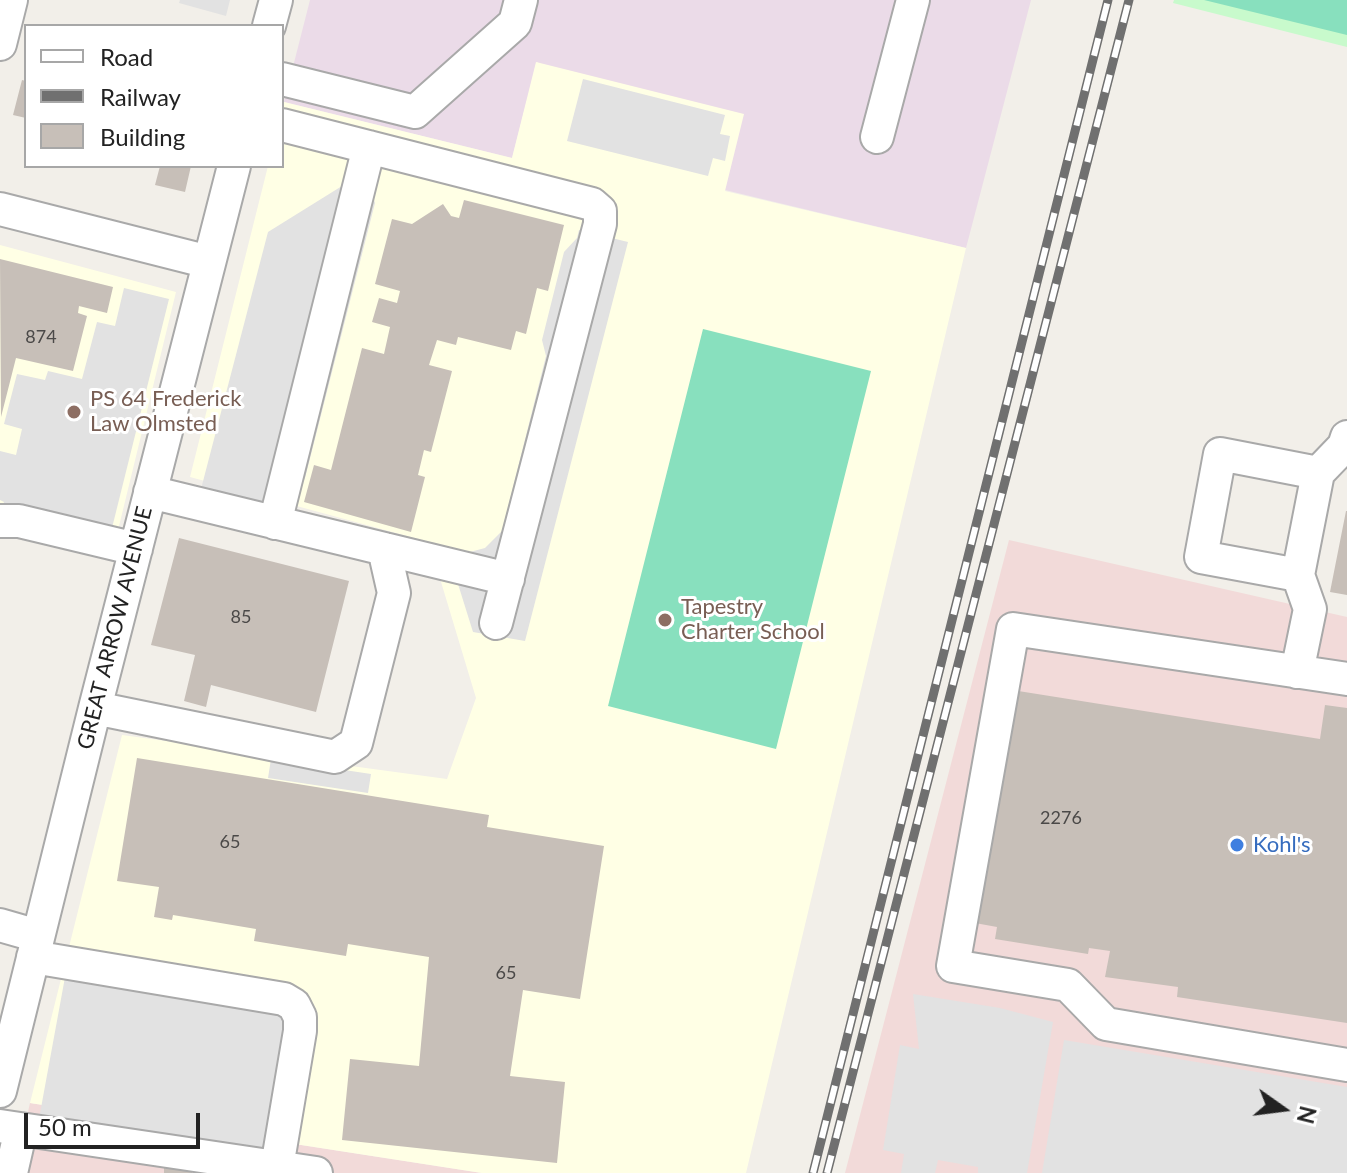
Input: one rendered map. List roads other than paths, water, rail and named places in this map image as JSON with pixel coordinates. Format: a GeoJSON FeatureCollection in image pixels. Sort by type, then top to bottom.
{"type":"FeatureCollection","features":[{"type":"Feature","properties":{"kind":"street"},"geometry":{"type":"LineString","coordinates":[[0,44],[11,0]]}},
{"type":"Feature","properties":{"kind":"street"},"geometry":{"type":"LineString","coordinates":[[270,24],[276,0]]}},
{"type":"Feature","properties":{"kind":"street"},"geometry":{"type":"LineString","coordinates":[[284,79],[415,112],[515,23],[521,0]]}},
{"type":"Feature","properties":{"kind":"street"},"geometry":{"type":"LineString","coordinates":[[877,137],[913,0]]}},
{"type":"Feature","properties":{"kind":"street"},"geometry":{"type":"LineString","coordinates":[[284,126],[592,204],[600,211],[600,224],[496,623]]}},
{"type":"Feature","properties":{"kind":"street"},"geometry":{"type":"LineString","coordinates":[[275,523],[369,147]]}},
{"type":"Feature","properties":{"kind":"street","name":"GREAT ARROW AVENUE"},"geometry":{"type":"LineString","coordinates":[[0,1091],[233,168]]}},
{"type":"Feature","properties":{"kind":"street"},"geometry":{"type":"LineString","coordinates":[[0,209],[209,262]]}},
{"type":"Feature","properties":{"kind":"street"},"geometry":{"type":"LineString","coordinates":[[1297,672],[1310,609],[1298,575],[1318,473],[1344,446],[1347,437]]}},
{"type":"Feature","properties":{"kind":"street"},"geometry":{"type":"LineString","coordinates":[[1298,575],[1201,557],[1220,454],[1318,473]]}},
{"type":"Feature","properties":{"kind":"street"},"geometry":{"type":"LineString","coordinates":[[150,492],[508,579]]}},
{"type":"Feature","properties":{"kind":"street"},"geometry":{"type":"LineString","coordinates":[[0,521],[19,521],[136,549]]}},
{"type":"Feature","properties":{"kind":"street"},"geometry":{"type":"LineString","coordinates":[[95,708],[335,757],[356,743],[394,593],[384,549]]}},
{"type":"Feature","properties":{"kind":"street"},"geometry":{"type":"LineString","coordinates":[[1347,679],[1013,629],[953,966],[1068,985],[1106,1024],[1347,1065]]}},
{"type":"Feature","properties":{"kind":"street"},"geometry":{"type":"LineString","coordinates":[[0,925],[36,947],[284,999],[294,1005],[300,1017],[300,1031],[277,1167]]}},
{"type":"Feature","properties":{"kind":"street"},"geometry":{"type":"LineString","coordinates":[[11,1173],[11,1128],[316,1173]]}},
{"type":"Feature","properties":{"kind":"railway"},"geometry":{"type":"LineString","coordinates":[[813,1173],[1108,0]]}},
{"type":"Feature","properties":{"kind":"railway"},"geometry":{"type":"LineString","coordinates":[[827,1173],[1129,0]]}},
{"type":"Feature","properties":{"kind":"place","name":"PS 64 Frederick Law Olmsted"},"geometry":{"type":"Point","coordinates":[74,412]}},
{"type":"Feature","properties":{"kind":"place","name":"Tapestry Charter School"},"geometry":{"type":"Point","coordinates":[665,620]}},
{"type":"Feature","properties":{"kind":"place","name":"Kohl's"},"geometry":{"type":"Point","coordinates":[1237,845]}}]}
